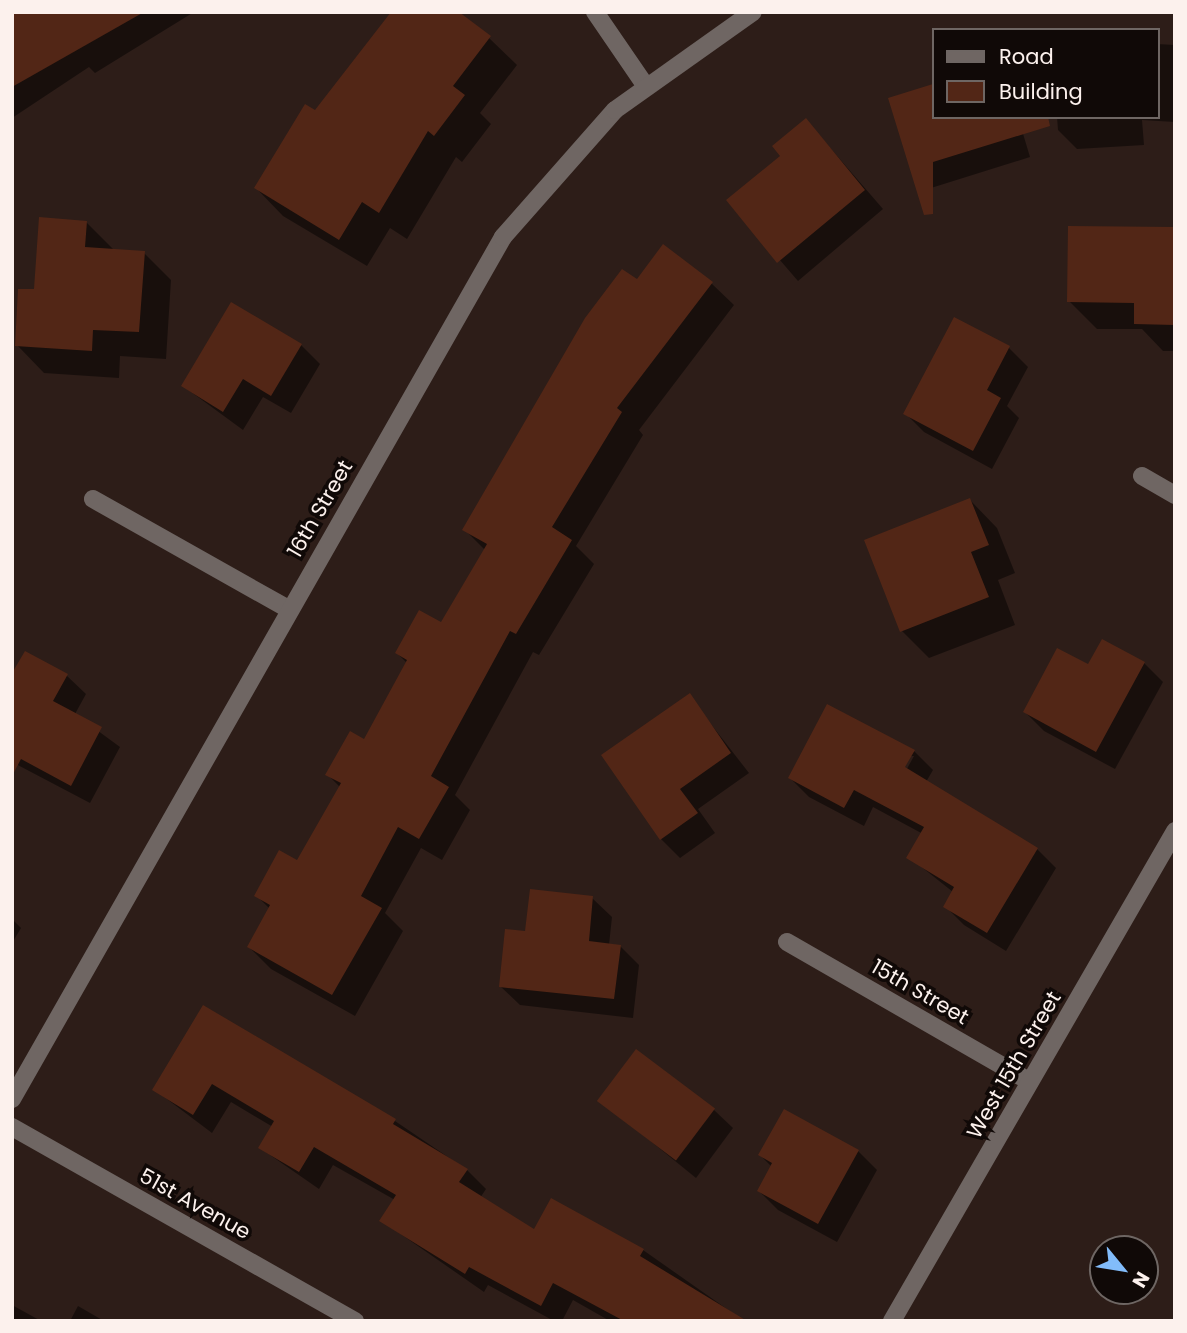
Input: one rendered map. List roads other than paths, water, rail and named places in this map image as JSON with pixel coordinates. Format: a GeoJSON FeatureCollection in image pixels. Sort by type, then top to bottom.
{"type":"FeatureCollection","features":[{"type":"Feature","properties":{"kind":"street"},"geometry":{"type":"LineString","coordinates":[[594,12],[645,85]]}},
{"type":"Feature","properties":{"kind":"street","name":"16th Street"},"geometry":{"type":"LineString","coordinates":[[12,1099],[503,237],[534,196],[645,85],[753,12]]}},
{"type":"Feature","properties":{"kind":"street"},"geometry":{"type":"LineString","coordinates":[[1142,476],[1175,495]]}},
{"type":"Feature","properties":{"kind":"street"},"geometry":{"type":"LineString","coordinates":[[93,499],[289,609]]}},
{"type":"Feature","properties":{"kind":"street","name":"West 15th Street"},"geometry":{"type":"LineString","coordinates":[[892,1321],[1175,831]]}},
{"type":"Feature","properties":{"kind":"street","name":"15th Street"},"geometry":{"type":"LineString","coordinates":[[787,942],[1030,1082]]}},
{"type":"Feature","properties":{"kind":"street","name":"51st Avenue"},"geometry":{"type":"LineString","coordinates":[[12,1127],[355,1321]]}}]}
